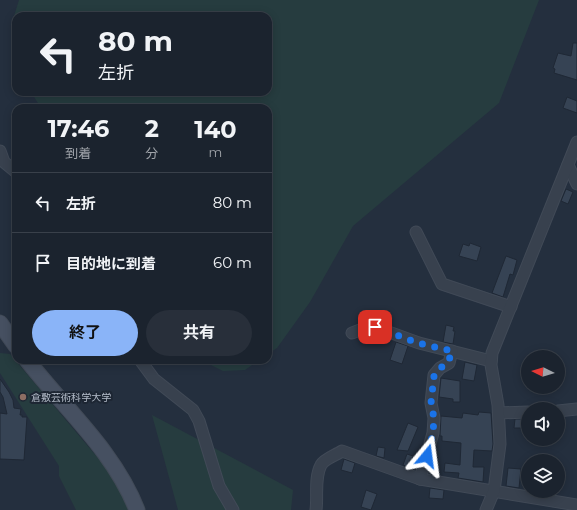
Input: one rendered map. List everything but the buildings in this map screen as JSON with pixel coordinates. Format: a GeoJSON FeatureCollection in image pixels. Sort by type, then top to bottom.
{"type":"FeatureCollection","features":[{"type":"Feature","properties":{"kind":"street"},"geometry":{"type":"LineString","coordinates":[[486,510],[494,491],[500,444],[499,413],[491,361],[492,353],[577,142]]}},
{"type":"Feature","properties":{"kind":"street"},"geometry":{"type":"LineString","coordinates":[[0,151],[4,162],[12,169]]}},
{"type":"Feature","properties":{"kind":"street"},"geometry":{"type":"LineString","coordinates":[[568,165],[577,184]]}},
{"type":"Feature","properties":{"kind":"street"},"geometry":{"type":"LineString","coordinates":[[416,232],[442,284],[511,307]]}},
{"type":"Feature","properties":{"kind":"street"},"geometry":{"type":"LineString","coordinates":[[0,323],[12,340]]}},
{"type":"Feature","properties":{"kind":"street"},"geometry":{"type":"LineString","coordinates":[[352,333],[366,328],[375,327],[418,343],[491,361]]}},
{"type":"Feature","properties":{"kind":"street"},"geometry":{"type":"LineString","coordinates":[[420,479],[433,433],[434,418],[431,403],[434,376],[440,368],[448,363],[452,351]]}},
{"type":"Feature","properties":{"kind":"street"},"geometry":{"type":"LineString","coordinates":[[30,364],[113,463],[131,494],[137,510]]}},
{"type":"Feature","properties":{"kind":"street"},"geometry":{"type":"LineString","coordinates":[[143,364],[154,379],[193,410],[199,421],[219,486],[233,510]]}},
{"type":"Feature","properties":{"kind":"street"},"geometry":{"type":"LineString","coordinates":[[565,410],[577,409]]}},
{"type":"Feature","properties":{"kind":"street"},"geometry":{"type":"LineString","coordinates":[[499,413],[521,412]]}},
{"type":"Feature","properties":{"kind":"street"},"geometry":{"type":"LineString","coordinates":[[316,510],[318,476],[321,464],[342,451],[420,479],[577,505]]}},
{"type":"Feature","properties":{"kind":"green space"},"geometry":{"type":"Polygon","coordinates":[[[19,0],[539,0],[499,103],[353,226],[310,302],[277,348],[272,351],[272,104],[38,104],[34,96],[272,96],[272,12],[15,12],[19,0]]]}},
{"type":"Feature","properties":{"kind":"green space"},"geometry":{"type":"Polygon","coordinates":[[[0,353],[10,354],[12,356],[12,364],[18,364],[103,464],[123,496],[128,510],[76,510],[59,476],[59,466],[0,373],[0,353]]]}},
{"type":"Feature","properties":{"kind":"green space"},"geometry":{"type":"Polygon","coordinates":[[[209,364],[253,364],[245,370],[223,371],[209,364]]]}},
{"type":"Feature","properties":{"kind":"green space"},"geometry":{"type":"Polygon","coordinates":[[[152,415],[293,490],[291,510],[178,510],[152,415]]]}},
{"type":"Feature","properties":{"kind":"place","name":"倉敷芸術科学大学"},"geometry":{"type":"Point","coordinates":[23,397]}},
{"type":"Feature","properties":{"kind":"route"},"geometry":{"type":"LineString","coordinates":[[375,327],[418,343],[452,351],[448,363],[440,368],[434,376],[431,403],[434,418],[433,433],[427,456]]}}]}
